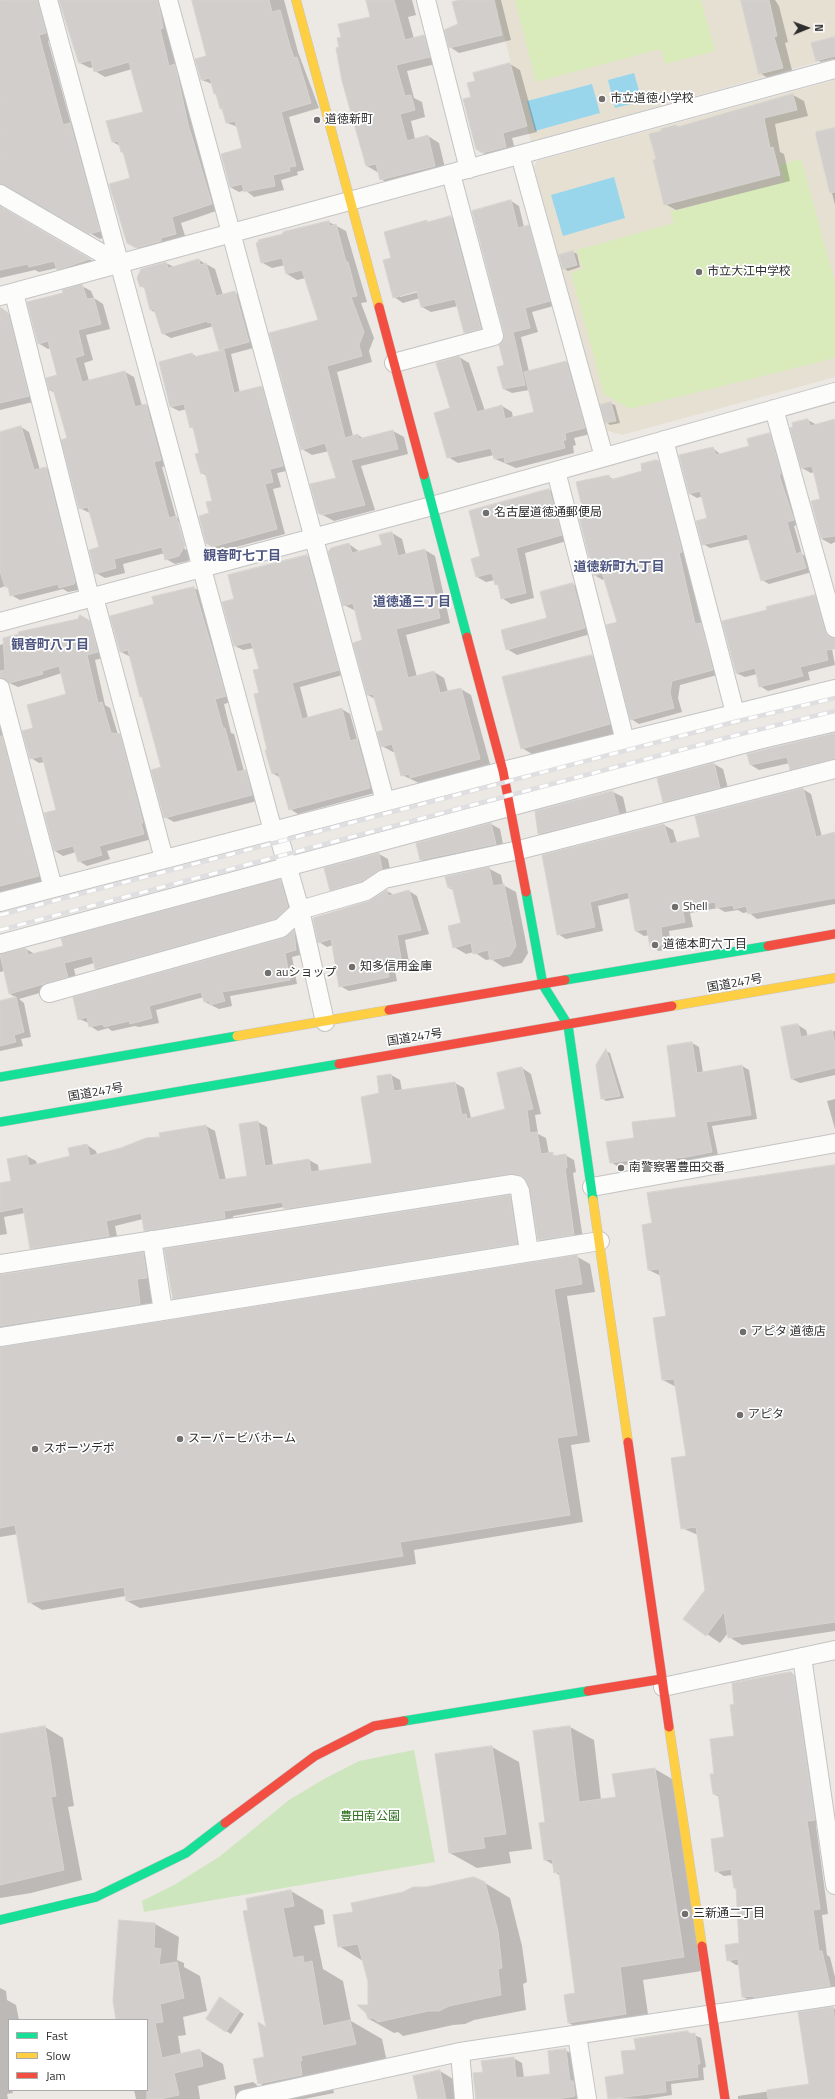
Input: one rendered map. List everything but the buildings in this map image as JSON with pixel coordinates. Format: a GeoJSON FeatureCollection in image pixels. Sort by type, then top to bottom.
{"type":"FeatureCollection","features":[{"type":"Feature","properties":{"kind":"main road"},"geometry":{"type":"LineString","coordinates":[[296,0],[503,771],[544,985],[568,1025],[662,1683],[725,2099]]}},
{"type":"Feature","properties":{"kind":"main road"},"geometry":{"type":"LineString","coordinates":[[0,1077],[835,934]]}},
{"type":"Feature","properties":{"kind":"main road","name":"国道247号"},"geometry":{"type":"LineString","coordinates":[[0,1122],[835,978]]}},
{"type":"Feature","properties":{"kind":"main road"},"geometry":{"type":"LineString","coordinates":[[0,1920],[96,1897],[186,1853],[315,1756],[374,1726],[662,1683]]}},
{"type":"Feature","properties":{"kind":"street"},"geometry":{"type":"LineString","coordinates":[[48,0],[202,568],[275,830],[289,868],[326,1022]]}},
{"type":"Feature","properties":{"kind":"street"},"geometry":{"type":"LineString","coordinates":[[168,0],[385,801]]}},
{"type":"Feature","properties":{"kind":"street"},"geometry":{"type":"LineString","coordinates":[[426,0],[469,169]]}},
{"type":"Feature","properties":{"kind":"street"},"geometry":{"type":"LineString","coordinates":[[164,859],[7,294],[835,69]]}},
{"type":"Feature","properties":{"kind":"street"},"geometry":{"type":"LineString","coordinates":[[520,155],[604,457]]}},
{"type":"Feature","properties":{"kind":"street"},"geometry":{"type":"LineString","coordinates":[[394,363],[494,336],[451,174]]}},
{"type":"Feature","properties":{"kind":"street"},"geometry":{"type":"LineString","coordinates":[[0,194],[120,264]]}},
{"type":"Feature","properties":{"kind":"street"},"geometry":{"type":"LineString","coordinates":[[0,622],[432,506],[835,392]]}},
{"type":"Feature","properties":{"kind":"street"},"geometry":{"type":"LineString","coordinates":[[774,409],[835,628]]}},
{"type":"Feature","properties":{"kind":"street"},"geometry":{"type":"LineString","coordinates":[[664,440],[735,713]]}},
{"type":"Feature","properties":{"kind":"street"},"geometry":{"type":"LineString","coordinates":[[556,471],[625,741]]}},
{"type":"Feature","properties":{"kind":"street"},"geometry":{"type":"LineString","coordinates":[[0,688],[53,888]]}},
{"type":"Feature","properties":{"kind":"street"},"geometry":{"type":"LineString","coordinates":[[0,902],[385,801],[835,689]]}},
{"type":"Feature","properties":{"kind":"street"},"geometry":{"type":"LineString","coordinates":[[0,944],[289,868],[758,740],[835,722]]}},
{"type":"Feature","properties":{"kind":"street"},"geometry":{"type":"LineString","coordinates":[[49,993],[281,928],[300,910],[366,891],[384,879],[519,850],[835,768]]}},
{"type":"Feature","properties":{"kind":"street"},"geometry":{"type":"LineString","coordinates":[[592,1187],[835,1143]]}},
{"type":"Feature","properties":{"kind":"street"},"geometry":{"type":"LineString","coordinates":[[0,1264],[512,1184],[517,1185],[520,1191],[529,1252]]}},
{"type":"Feature","properties":{"kind":"street"},"geometry":{"type":"LineString","coordinates":[[152,1240],[163,1311]]}},
{"type":"Feature","properties":{"kind":"street"},"geometry":{"type":"LineString","coordinates":[[0,1337],[600,1241]]}},
{"type":"Feature","properties":{"kind":"street"},"geometry":{"type":"LineString","coordinates":[[662,1683],[835,1650]]}},
{"type":"Feature","properties":{"kind":"street"},"geometry":{"type":"LineString","coordinates":[[802,1657],[835,1885]]}},
{"type":"Feature","properties":{"kind":"street"},"geometry":{"type":"LineString","coordinates":[[245,2099],[280,2096],[460,2052],[835,1996]]}},
{"type":"Feature","properties":{"kind":"street"},"geometry":{"type":"LineString","coordinates":[[577,2035],[587,2099]]}},
{"type":"Feature","properties":{"kind":"street"},"geometry":{"type":"LineString","coordinates":[[460,2052],[464,2099]]}},
{"type":"Feature","properties":{"kind":"shaded area","name":"市立道徳小学校"},"geometry":{"type":"Polygon","coordinates":[[[495,0],[835,0],[835,57],[531,142],[495,0]]]}},
{"type":"Feature","properties":{"kind":"shaded area","name":"市立大江中学校"},"geometry":{"type":"Polygon","coordinates":[[[835,80],[835,377],[622,435],[604,430],[534,167],[537,161],[835,80]]]}},
{"type":"Feature","properties":{"kind":"green space"},"geometry":{"type":"Polygon","coordinates":[[[515,0],[701,0],[715,51],[665,64],[661,49],[536,82],[515,0]]]}},
{"type":"Feature","properties":{"kind":"green space"},"geometry":{"type":"Polygon","coordinates":[[[801,159],[835,282],[835,358],[630,409],[604,394],[571,273],[583,269],[577,250],[674,223],[670,212],[784,182],[780,165],[801,159]]]}},
{"type":"Feature","properties":{"kind":"green space","name":"豊田南公園"},"geometry":{"type":"Polygon","coordinates":[[[414,1750],[435,1862],[144,1912],[142,1901],[174,1885],[219,1857],[289,1800],[324,1779],[359,1761],[414,1750]]]}},
{"type":"Feature","properties":{"kind":"water"},"geometry":{"type":"Polygon","coordinates":[[[634,73],[642,101],[615,108],[608,80],[634,73]]]}},
{"type":"Feature","properties":{"kind":"water"},"geometry":{"type":"Polygon","coordinates":[[[592,84],[600,113],[535,131],[527,101],[592,84]]]}},
{"type":"Feature","properties":{"kind":"water"},"geometry":{"type":"Polygon","coordinates":[[[614,177],[625,218],[563,236],[551,195],[614,177]]]}},
{"type":"Feature","properties":{"kind":"railway"},"geometry":{"type":"LineString","coordinates":[[0,915],[734,722],[835,698]]}},
{"type":"Feature","properties":{"kind":"railway"},"geometry":{"type":"LineString","coordinates":[[0,930],[737,735],[835,711]]}},
{"type":"Feature","properties":{"kind":"traffic: fast"},"geometry":{"type":"LineString","coordinates":[[424,475],[467,637]]}},
{"type":"Feature","properties":{"kind":"traffic: fast"},"geometry":{"type":"LineString","coordinates":[[526,892],[543,985],[568,1025],[593,1200]]}},
{"type":"Feature","properties":{"kind":"traffic: fast"},"geometry":{"type":"LineString","coordinates":[[565,980],[768,946]]}},
{"type":"Feature","properties":{"kind":"traffic: fast"},"geometry":{"type":"LineString","coordinates":[[0,1077],[237,1036]]}},
{"type":"Feature","properties":{"kind":"traffic: fast"},"geometry":{"type":"LineString","coordinates":[[0,1122],[339,1064]]}},
{"type":"Feature","properties":{"kind":"traffic: fast"},"geometry":{"type":"LineString","coordinates":[[404,1721],[588,1691]]}},
{"type":"Feature","properties":{"kind":"traffic: fast"},"geometry":{"type":"LineString","coordinates":[[0,1920],[96,1897],[186,1853],[225,1823]]}},
{"type":"Feature","properties":{"kind":"traffic: slow"},"geometry":{"type":"LineString","coordinates":[[296,0],[379,307]]}},
{"type":"Feature","properties":{"kind":"traffic: slow"},"geometry":{"type":"LineString","coordinates":[[672,1006],[835,978]]}},
{"type":"Feature","properties":{"kind":"traffic: slow"},"geometry":{"type":"LineString","coordinates":[[237,1036],[389,1010]]}},
{"type":"Feature","properties":{"kind":"traffic: slow"},"geometry":{"type":"LineString","coordinates":[[593,1200],[628,1442]]}},
{"type":"Feature","properties":{"kind":"traffic: slow"},"geometry":{"type":"LineString","coordinates":[[669,1727],[702,1946]]}},
{"type":"Feature","properties":{"kind":"traffic: jam"},"geometry":{"type":"LineString","coordinates":[[379,307],[424,475]]}},
{"type":"Feature","properties":{"kind":"traffic: jam"},"geometry":{"type":"LineString","coordinates":[[467,637],[503,771],[526,892]]}},
{"type":"Feature","properties":{"kind":"traffic: jam"},"geometry":{"type":"LineString","coordinates":[[768,946],[835,934]]}},
{"type":"Feature","properties":{"kind":"traffic: jam"},"geometry":{"type":"LineString","coordinates":[[389,1010],[565,980]]}},
{"type":"Feature","properties":{"kind":"traffic: jam"},"geometry":{"type":"LineString","coordinates":[[339,1064],[672,1006]]}},
{"type":"Feature","properties":{"kind":"traffic: jam"},"geometry":{"type":"LineString","coordinates":[[628,1442],[669,1727]]}},
{"type":"Feature","properties":{"kind":"traffic: jam"},"geometry":{"type":"LineString","coordinates":[[588,1691],[662,1679]]}},
{"type":"Feature","properties":{"kind":"traffic: jam"},"geometry":{"type":"LineString","coordinates":[[225,1823],[315,1756],[374,1726],[404,1721]]}},
{"type":"Feature","properties":{"kind":"traffic: jam"},"geometry":{"type":"LineString","coordinates":[[702,1946],[725,2099]]}},
{"type":"Feature","properties":{"kind":"place","name":"市立道徳小学校"},"geometry":{"type":"Point","coordinates":[602,99]}},
{"type":"Feature","properties":{"kind":"place","name":"道徳新町"},"geometry":{"type":"Point","coordinates":[317,120]}},
{"type":"Feature","properties":{"kind":"place","name":"市立大江中学校"},"geometry":{"type":"Point","coordinates":[699,272]}},
{"type":"Feature","properties":{"kind":"place","name":"名古屋道徳通郵便局"},"geometry":{"type":"Point","coordinates":[486,513]}},
{"type":"Feature","properties":{"kind":"place","name":"Shell"},"geometry":{"type":"Point","coordinates":[675,907]}},
{"type":"Feature","properties":{"kind":"place","name":"道徳本町六丁目"},"geometry":{"type":"Point","coordinates":[655,945]}},
{"type":"Feature","properties":{"kind":"place","name":"知多信用金庫"},"geometry":{"type":"Point","coordinates":[352,967]}},
{"type":"Feature","properties":{"kind":"place","name":"auショップ"},"geometry":{"type":"Point","coordinates":[268,973]}},
{"type":"Feature","properties":{"kind":"place","name":"南警察署豊田交番"},"geometry":{"type":"Point","coordinates":[621,1168]}},
{"type":"Feature","properties":{"kind":"place","name":"アピタ 道徳店"},"geometry":{"type":"Point","coordinates":[743,1332]}},
{"type":"Feature","properties":{"kind":"place","name":"アピタ"},"geometry":{"type":"Point","coordinates":[740,1415]}},
{"type":"Feature","properties":{"kind":"place","name":"スーパービバホーム"},"geometry":{"type":"Point","coordinates":[180,1439]}},
{"type":"Feature","properties":{"kind":"place","name":"スポーツデポ"},"geometry":{"type":"Point","coordinates":[35,1449]}},
{"type":"Feature","properties":{"kind":"place","name":"三新通二丁目"},"geometry":{"type":"Point","coordinates":[685,1914]}},
{"type":"Feature","properties":{"kind":"district","name":"観音町七丁目"},"geometry":{"type":"Point","coordinates":[242,557]}},
{"type":"Feature","properties":{"kind":"district","name":"道徳新町九丁目"},"geometry":{"type":"Point","coordinates":[619,568]}},
{"type":"Feature","properties":{"kind":"district","name":"道徳通三丁目"},"geometry":{"type":"Point","coordinates":[412,603]}},
{"type":"Feature","properties":{"kind":"district","name":"観音町八丁目"},"geometry":{"type":"Point","coordinates":[50,646]}}]}
